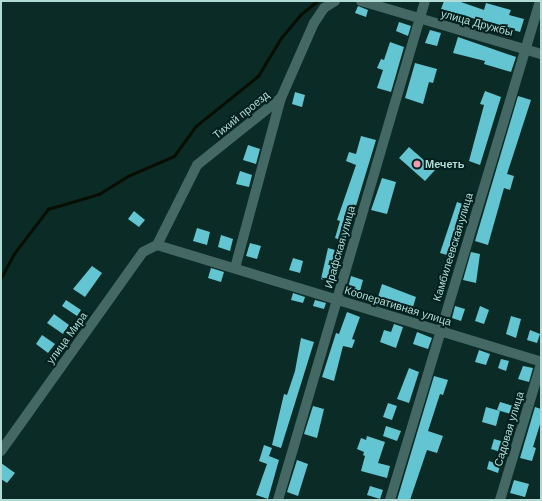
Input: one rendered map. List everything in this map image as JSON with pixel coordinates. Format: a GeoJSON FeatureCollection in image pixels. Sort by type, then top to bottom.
{"type":"FeatureCollection","features":[{"type":"Feature","properties":{"kind":"street","name":"Тихий проезд"},"geometry":{"type":"LineString","coordinates":[[157,245],[197,165],[281,98],[314,23],[324,8],[335,1]]}},
{"type":"Feature","properties":{"kind":"street","name":"улица Дружбы"},"geometry":{"type":"LineString","coordinates":[[361,1],[420,20],[541,54]]}},
{"type":"Feature","properties":{"kind":"street","name":"Ирафская улица"},"geometry":{"type":"LineString","coordinates":[[278,500],[426,1]]}},
{"type":"Feature","properties":{"kind":"street","name":"Камбилеевская улица"},"geometry":{"type":"LineString","coordinates":[[390,500],[540,1]]}},
{"type":"Feature","properties":{"kind":"street"},"geometry":{"type":"LineString","coordinates":[[235,268],[281,98]]}},
{"type":"Feature","properties":{"kind":"street","name":"Кооперативная улица"},"geometry":{"type":"LineString","coordinates":[[157,245],[541,363]]}},
{"type":"Feature","properties":{"kind":"street","name":"улица Мира"},"geometry":{"type":"LineString","coordinates":[[1,451],[143,252],[157,245]]}},
{"type":"Feature","properties":{"kind":"street","name":"Садовая улица"},"geometry":{"type":"LineString","coordinates":[[500,500],[541,363]]}},
{"type":"Feature","properties":{"kind":"building"},"geometry":{"type":"Polygon","coordinates":[[[444,1],[458,1],[484,10],[486,3],[511,10],[509,15],[524,19],[520,32],[441,9],[444,1]]]}},
{"type":"Feature","properties":{"kind":"building"},"geometry":{"type":"Polygon","coordinates":[[[358,6],[368,10],[366,17],[355,13],[358,6]]]}},
{"type":"Feature","properties":{"kind":"building"},"geometry":{"type":"Polygon","coordinates":[[[399,22],[411,26],[408,36],[396,31],[399,22]]]}},
{"type":"Feature","properties":{"kind":"building"},"geometry":{"type":"Polygon","coordinates":[[[430,30],[441,33],[437,46],[425,43],[430,30]]]}},
{"type":"Feature","properties":{"kind":"building"},"geometry":{"type":"Polygon","coordinates":[[[458,37],[516,57],[511,72],[484,64],[485,61],[453,53],[458,37]]]}},
{"type":"Feature","properties":{"kind":"building"},"geometry":{"type":"Polygon","coordinates":[[[390,42],[404,47],[391,92],[377,88],[383,70],[377,68],[381,59],[384,60],[390,42]]]}},
{"type":"Feature","properties":{"kind":"building"},"geometry":{"type":"Polygon","coordinates":[[[415,63],[437,69],[433,83],[429,82],[423,104],[405,98],[415,63]]]}},
{"type":"Feature","properties":{"kind":"building"},"geometry":{"type":"Polygon","coordinates":[[[485,91],[501,97],[480,165],[469,161],[484,105],[480,104],[485,91]]]}},
{"type":"Feature","properties":{"kind":"building"},"geometry":{"type":"Polygon","coordinates":[[[295,92],[305,95],[302,107],[292,104],[295,92]]]}},
{"type":"Feature","properties":{"kind":"building"},"geometry":{"type":"Polygon","coordinates":[[[518,96],[531,100],[507,174],[514,176],[510,190],[504,188],[488,245],[475,241],[518,96]]]}},
{"type":"Feature","properties":{"kind":"building"},"geometry":{"type":"Polygon","coordinates":[[[361,136],[376,140],[345,242],[335,238],[340,221],[337,220],[356,165],[346,161],[349,152],[356,154],[361,136]]]}},
{"type":"Feature","properties":{"kind":"building"},"geometry":{"type":"Polygon","coordinates":[[[248,145],[260,149],[256,164],[243,160],[248,145]]]}},
{"type":"Feature","properties":{"kind":"building","name":"Мечеть"},"geometry":{"type":"Polygon","coordinates":[[[409,147],[435,170],[425,181],[399,158],[409,147]]]}},
{"type":"Feature","properties":{"kind":"building"},"geometry":{"type":"Polygon","coordinates":[[[240,171],[252,175],[249,187],[236,184],[240,171]]]}},
{"type":"Feature","properties":{"kind":"building"},"geometry":{"type":"Polygon","coordinates":[[[382,178],[396,182],[387,214],[371,210],[382,178]]]}},
{"type":"Feature","properties":{"kind":"building"},"geometry":{"type":"Polygon","coordinates":[[[457,202],[468,206],[454,257],[440,253],[457,202]]]}},
{"type":"Feature","properties":{"kind":"building"},"geometry":{"type":"Polygon","coordinates":[[[134,211],[145,220],[139,227],[128,219],[134,211]]]}},
{"type":"Feature","properties":{"kind":"building"},"geometry":{"type":"Polygon","coordinates":[[[197,228],[210,232],[207,245],[193,241],[197,228]]]}},
{"type":"Feature","properties":{"kind":"building"},"geometry":{"type":"Polygon","coordinates":[[[221,235],[233,239],[230,251],[218,247],[221,235]]]}},
{"type":"Feature","properties":{"kind":"building"},"geometry":{"type":"Polygon","coordinates":[[[250,243],[261,246],[257,259],[246,256],[250,243]]]}},
{"type":"Feature","properties":{"kind":"building"},"geometry":{"type":"Polygon","coordinates":[[[328,248],[342,252],[333,283],[321,279],[328,248]]]}},
{"type":"Feature","properties":{"kind":"building"},"geometry":{"type":"Polygon","coordinates":[[[471,252],[480,254],[476,283],[463,280],[471,252]]]}},
{"type":"Feature","properties":{"kind":"building"},"geometry":{"type":"Polygon","coordinates":[[[293,258],[303,261],[300,273],[289,270],[293,258]]]}},
{"type":"Feature","properties":{"kind":"building"},"geometry":{"type":"Polygon","coordinates":[[[92,266],[102,273],[85,297],[73,289],[92,266]]]}},
{"type":"Feature","properties":{"kind":"building"},"geometry":{"type":"Polygon","coordinates":[[[211,268],[224,272],[221,282],[208,278],[211,268]]]}},
{"type":"Feature","properties":{"kind":"building"},"geometry":{"type":"Polygon","coordinates":[[[351,276],[363,280],[360,291],[348,288],[351,276]]]}},
{"type":"Feature","properties":{"kind":"building"},"geometry":{"type":"Polygon","coordinates":[[[382,284],[416,297],[413,307],[378,297],[382,284]]]}},
{"type":"Feature","properties":{"kind":"building"},"geometry":{"type":"Polygon","coordinates":[[[293,293],[305,297],[303,303],[291,300],[293,293]]]}},
{"type":"Feature","properties":{"kind":"building"},"geometry":{"type":"Polygon","coordinates":[[[66,300],[81,310],[77,316],[62,306],[66,300]]]}},
{"type":"Feature","properties":{"kind":"building"},"geometry":{"type":"Polygon","coordinates":[[[315,300],[326,303],[324,309],[313,306],[315,300]]]}},
{"type":"Feature","properties":{"kind":"building"},"geometry":{"type":"Polygon","coordinates":[[[455,306],[465,309],[461,321],[452,318],[455,306]]]}},
{"type":"Feature","properties":{"kind":"building"},"geometry":{"type":"Polygon","coordinates":[[[480,306],[489,310],[484,324],[475,321],[480,306]]]}},
{"type":"Feature","properties":{"kind":"building"},"geometry":{"type":"Polygon","coordinates":[[[347,312],[360,317],[352,339],[355,340],[352,348],[343,346],[334,381],[322,377],[336,333],[339,334],[347,312]]]}},
{"type":"Feature","properties":{"kind":"building"},"geometry":{"type":"Polygon","coordinates":[[[54,314],[69,325],[63,334],[47,323],[54,314]]]}},
{"type":"Feature","properties":{"kind":"building"},"geometry":{"type":"Polygon","coordinates":[[[511,316],[521,319],[516,338],[506,334],[511,316]]]}},
{"type":"Feature","properties":{"kind":"building"},"geometry":{"type":"Polygon","coordinates":[[[394,324],[403,327],[396,348],[380,342],[384,330],[391,332],[394,324]]]}},
{"type":"Feature","properties":{"kind":"building"},"geometry":{"type":"Polygon","coordinates":[[[530,330],[540,334],[537,343],[527,340],[530,330]]]}},
{"type":"Feature","properties":{"kind":"building"},"geometry":{"type":"Polygon","coordinates":[[[417,332],[432,338],[428,349],[413,344],[417,332]]]}},
{"type":"Feature","properties":{"kind":"building"},"geometry":{"type":"Polygon","coordinates":[[[42,335],[55,344],[48,353],[36,344],[42,335]]]}},
{"type":"Feature","properties":{"kind":"building"},"geometry":{"type":"Polygon","coordinates":[[[301,338],[314,342],[281,448],[272,445],[284,394],[287,395],[295,371],[301,338]]]}},
{"type":"Feature","properties":{"kind":"building"},"geometry":{"type":"Polygon","coordinates":[[[479,350],[490,354],[486,365],[475,362],[479,350]]]}},
{"type":"Feature","properties":{"kind":"building"},"geometry":{"type":"Polygon","coordinates":[[[501,359],[509,361],[506,371],[498,368],[501,359]]]}},
{"type":"Feature","properties":{"kind":"building"},"geometry":{"type":"Polygon","coordinates":[[[523,366],[533,368],[529,382],[518,379],[523,366]]]}},
{"type":"Feature","properties":{"kind":"building"},"geometry":{"type":"Polygon","coordinates":[[[409,368],[419,372],[409,403],[397,399],[409,368]]]}},
{"type":"Feature","properties":{"kind":"building"},"geometry":{"type":"Polygon","coordinates":[[[434,376],[448,380],[443,395],[440,394],[428,431],[443,436],[437,453],[427,450],[410,500],[397,500],[434,376]]]}},
{"type":"Feature","properties":{"kind":"building"},"geometry":{"type":"Polygon","coordinates":[[[500,402],[520,408],[518,416],[497,410],[500,402]]]}},
{"type":"Feature","properties":{"kind":"building"},"geometry":{"type":"Polygon","coordinates":[[[388,403],[397,406],[392,420],[383,417],[388,403]]]}},
{"type":"Feature","properties":{"kind":"building"},"geometry":{"type":"Polygon","coordinates":[[[313,406],[324,409],[317,438],[304,434],[313,406]]]}},
{"type":"Feature","properties":{"kind":"building"},"geometry":{"type":"Polygon","coordinates":[[[486,407],[500,411],[496,426],[482,422],[486,407]]]}},
{"type":"Feature","properties":{"kind":"building"},"geometry":{"type":"Polygon","coordinates":[[[535,407],[541,409],[541,421],[533,447],[536,448],[532,461],[520,458],[535,407]]]}},
{"type":"Feature","properties":{"kind":"building"},"geometry":{"type":"Polygon","coordinates":[[[386,426],[401,431],[397,441],[383,436],[386,426]]]}},
{"type":"Feature","properties":{"kind":"building"},"geometry":{"type":"Polygon","coordinates":[[[367,436],[385,442],[378,463],[390,466],[387,478],[361,471],[365,456],[363,455],[364,452],[357,449],[361,438],[366,440],[367,436]]]}},
{"type":"Feature","properties":{"kind":"building"},"geometry":{"type":"Polygon","coordinates":[[[494,439],[508,443],[504,453],[491,449],[494,439]]]}},
{"type":"Feature","properties":{"kind":"building"},"geometry":{"type":"Polygon","coordinates":[[[264,445],[272,448],[269,456],[279,460],[268,499],[256,495],[267,464],[259,461],[264,445]]]}},
{"type":"Feature","properties":{"kind":"building"},"geometry":{"type":"Polygon","coordinates":[[[297,460],[308,464],[298,496],[287,492],[297,460]]]}},
{"type":"Feature","properties":{"kind":"building"},"geometry":{"type":"Polygon","coordinates":[[[489,461],[500,465],[498,473],[487,469],[489,461]]]}},
{"type":"Feature","properties":{"kind":"building"},"geometry":{"type":"Polygon","coordinates":[[[1,463],[15,473],[7,483],[1,479],[1,463]]]}},
{"type":"Feature","properties":{"kind":"building"},"geometry":{"type":"Polygon","coordinates":[[[514,480],[529,484],[525,497],[510,493],[514,480]]]}},
{"type":"Feature","properties":{"kind":"building"},"geometry":{"type":"Polygon","coordinates":[[[370,486],[383,490],[380,499],[367,495],[370,486]]]}},
{"type":"Feature","properties":{"kind":"waterway"},"geometry":{"type":"LineString","coordinates":[[1,278],[13,255],[48,209],[99,194],[128,176],[174,156],[196,126],[258,76],[281,38],[300,15],[317,1]]}},
{"type":"Feature","properties":{"kind":"place","name":"Мечеть"},"geometry":{"type":"Point","coordinates":[417,164]}}]}
